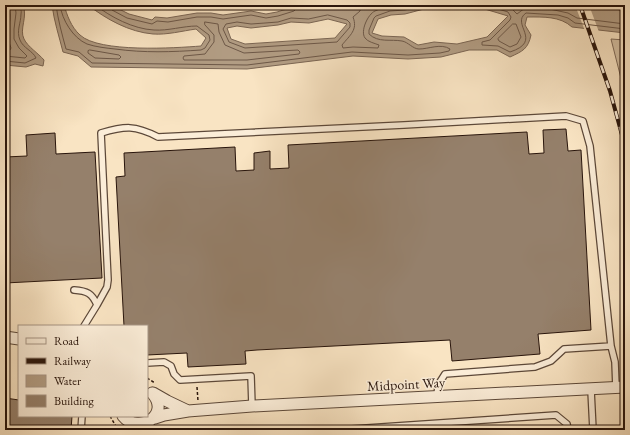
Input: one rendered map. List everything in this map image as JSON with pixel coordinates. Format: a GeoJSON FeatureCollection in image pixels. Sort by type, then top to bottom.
{"type":"FeatureCollection","features":[{"type":"Feature","properties":{"kind":"street"},"geometry":{"type":"LineString","coordinates":[[5,337],[18,339]]}},
{"type":"Feature","properties":{"kind":"street","name":"Midpoint Way"},"geometry":{"type":"LineString","coordinates":[[125,422],[139,426],[147,425],[164,415],[252,406],[620,388]]}},
{"type":"Feature","properties":{"kind":"street"},"geometry":{"type":"LineString","coordinates":[[150,391],[158,404],[157,414],[152,423]]}},
{"type":"Feature","properties":{"kind":"street","name":"Midpoint Way"},"geometry":{"type":"LineString","coordinates":[[150,391],[167,402],[193,411]]}},
{"type":"Feature","properties":{"kind":"lane"},"geometry":{"type":"LineString","coordinates":[[85,325],[107,287],[108,280],[101,133],[130,127],[139,128],[158,137],[566,116],[583,121],[590,146],[611,346],[620,388]]}},
{"type":"Feature","properties":{"kind":"lane"},"geometry":{"type":"LineString","coordinates":[[74,290],[84,291],[94,296],[97,305]]}},
{"type":"Feature","properties":{"kind":"lane"},"geometry":{"type":"LineString","coordinates":[[437,398],[438,385],[445,374],[535,367],[551,361],[564,349],[611,346]]}},
{"type":"Feature","properties":{"kind":"lane"},"geometry":{"type":"LineString","coordinates":[[148,363],[164,362],[171,366],[174,374],[180,380],[251,376],[252,406]]}},
{"type":"Feature","properties":{"kind":"lane"},"geometry":{"type":"LineString","coordinates":[[591,390],[593,430]]}},
{"type":"Feature","properties":{"kind":"lane"},"geometry":{"type":"LineString","coordinates":[[337,430],[556,415],[567,424],[568,430]]}},
{"type":"Feature","properties":{"kind":"lane"},"geometry":{"type":"LineString","coordinates":[[80,430],[82,417]]}},
{"type":"Feature","properties":{"kind":"path"},"geometry":{"type":"LineString","coordinates":[[193,411],[197,379]]}},
{"type":"Feature","properties":{"kind":"path"},"geometry":{"type":"LineString","coordinates":[[111,417],[118,430]]}},
{"type":"Feature","properties":{"kind":"shaded area"},"geometry":{"type":"Polygon","coordinates":[[[611,39],[625,40],[625,94],[611,39]]]}},
{"type":"Feature","properties":{"kind":"water"},"geometry":{"type":"Polygon","coordinates":[[[5,5],[23,5],[25,14],[22,31],[24,39],[28,45],[44,60],[43,66],[35,64],[26,67],[5,65],[5,5]]]}},
{"type":"Feature","properties":{"kind":"water"},"geometry":{"type":"Polygon","coordinates":[[[52,5],[64,5],[74,28],[80,35],[90,41],[103,45],[138,48],[201,46],[206,38],[196,29],[158,34],[135,31],[110,20],[88,5],[111,5],[129,14],[152,20],[155,17],[167,18],[197,13],[223,15],[251,11],[266,14],[293,7],[309,6],[346,8],[363,5],[457,5],[424,9],[378,19],[372,33],[382,36],[404,37],[418,45],[434,42],[457,44],[487,37],[508,16],[478,7],[463,5],[596,5],[625,11],[625,33],[572,27],[567,23],[551,18],[527,17],[525,25],[531,35],[528,44],[522,51],[510,57],[497,50],[469,50],[441,57],[408,59],[353,56],[247,69],[91,67],[78,56],[63,52],[52,5]],[[328,19],[309,23],[291,22],[251,28],[237,26],[227,28],[231,39],[245,44],[335,38],[347,24],[328,19]]]}},
{"type":"Feature","properties":{"kind":"pier"},"geometry":{"type":"Polygon","coordinates":[[[575,5],[589,5],[599,32],[585,31],[575,5]]]}},
{"type":"Feature","properties":{"kind":"building"},"geometry":{"type":"Polygon","coordinates":[[[566,129],[568,151],[581,150],[591,330],[538,334],[540,354],[452,361],[450,340],[245,351],[246,364],[188,367],[187,353],[148,355],[148,325],[124,325],[116,177],[125,176],[124,153],[235,147],[236,171],[254,170],[254,153],[270,151],[270,169],[289,168],[288,145],[527,132],[529,154],[544,153],[543,130],[566,129]]]}},
{"type":"Feature","properties":{"kind":"building"},"geometry":{"type":"Polygon","coordinates":[[[55,133],[56,154],[95,152],[102,278],[5,283],[5,157],[27,156],[26,135],[55,133]]]}},
{"type":"Feature","properties":{"kind":"building"},"geometry":{"type":"Polygon","coordinates":[[[5,398],[18,400],[18,417],[72,417],[71,430],[5,430],[5,398]]]}},
{"type":"Feature","properties":{"kind":"railway"},"geometry":{"type":"LineString","coordinates":[[580,5],[610,91],[625,146]]}}]}
